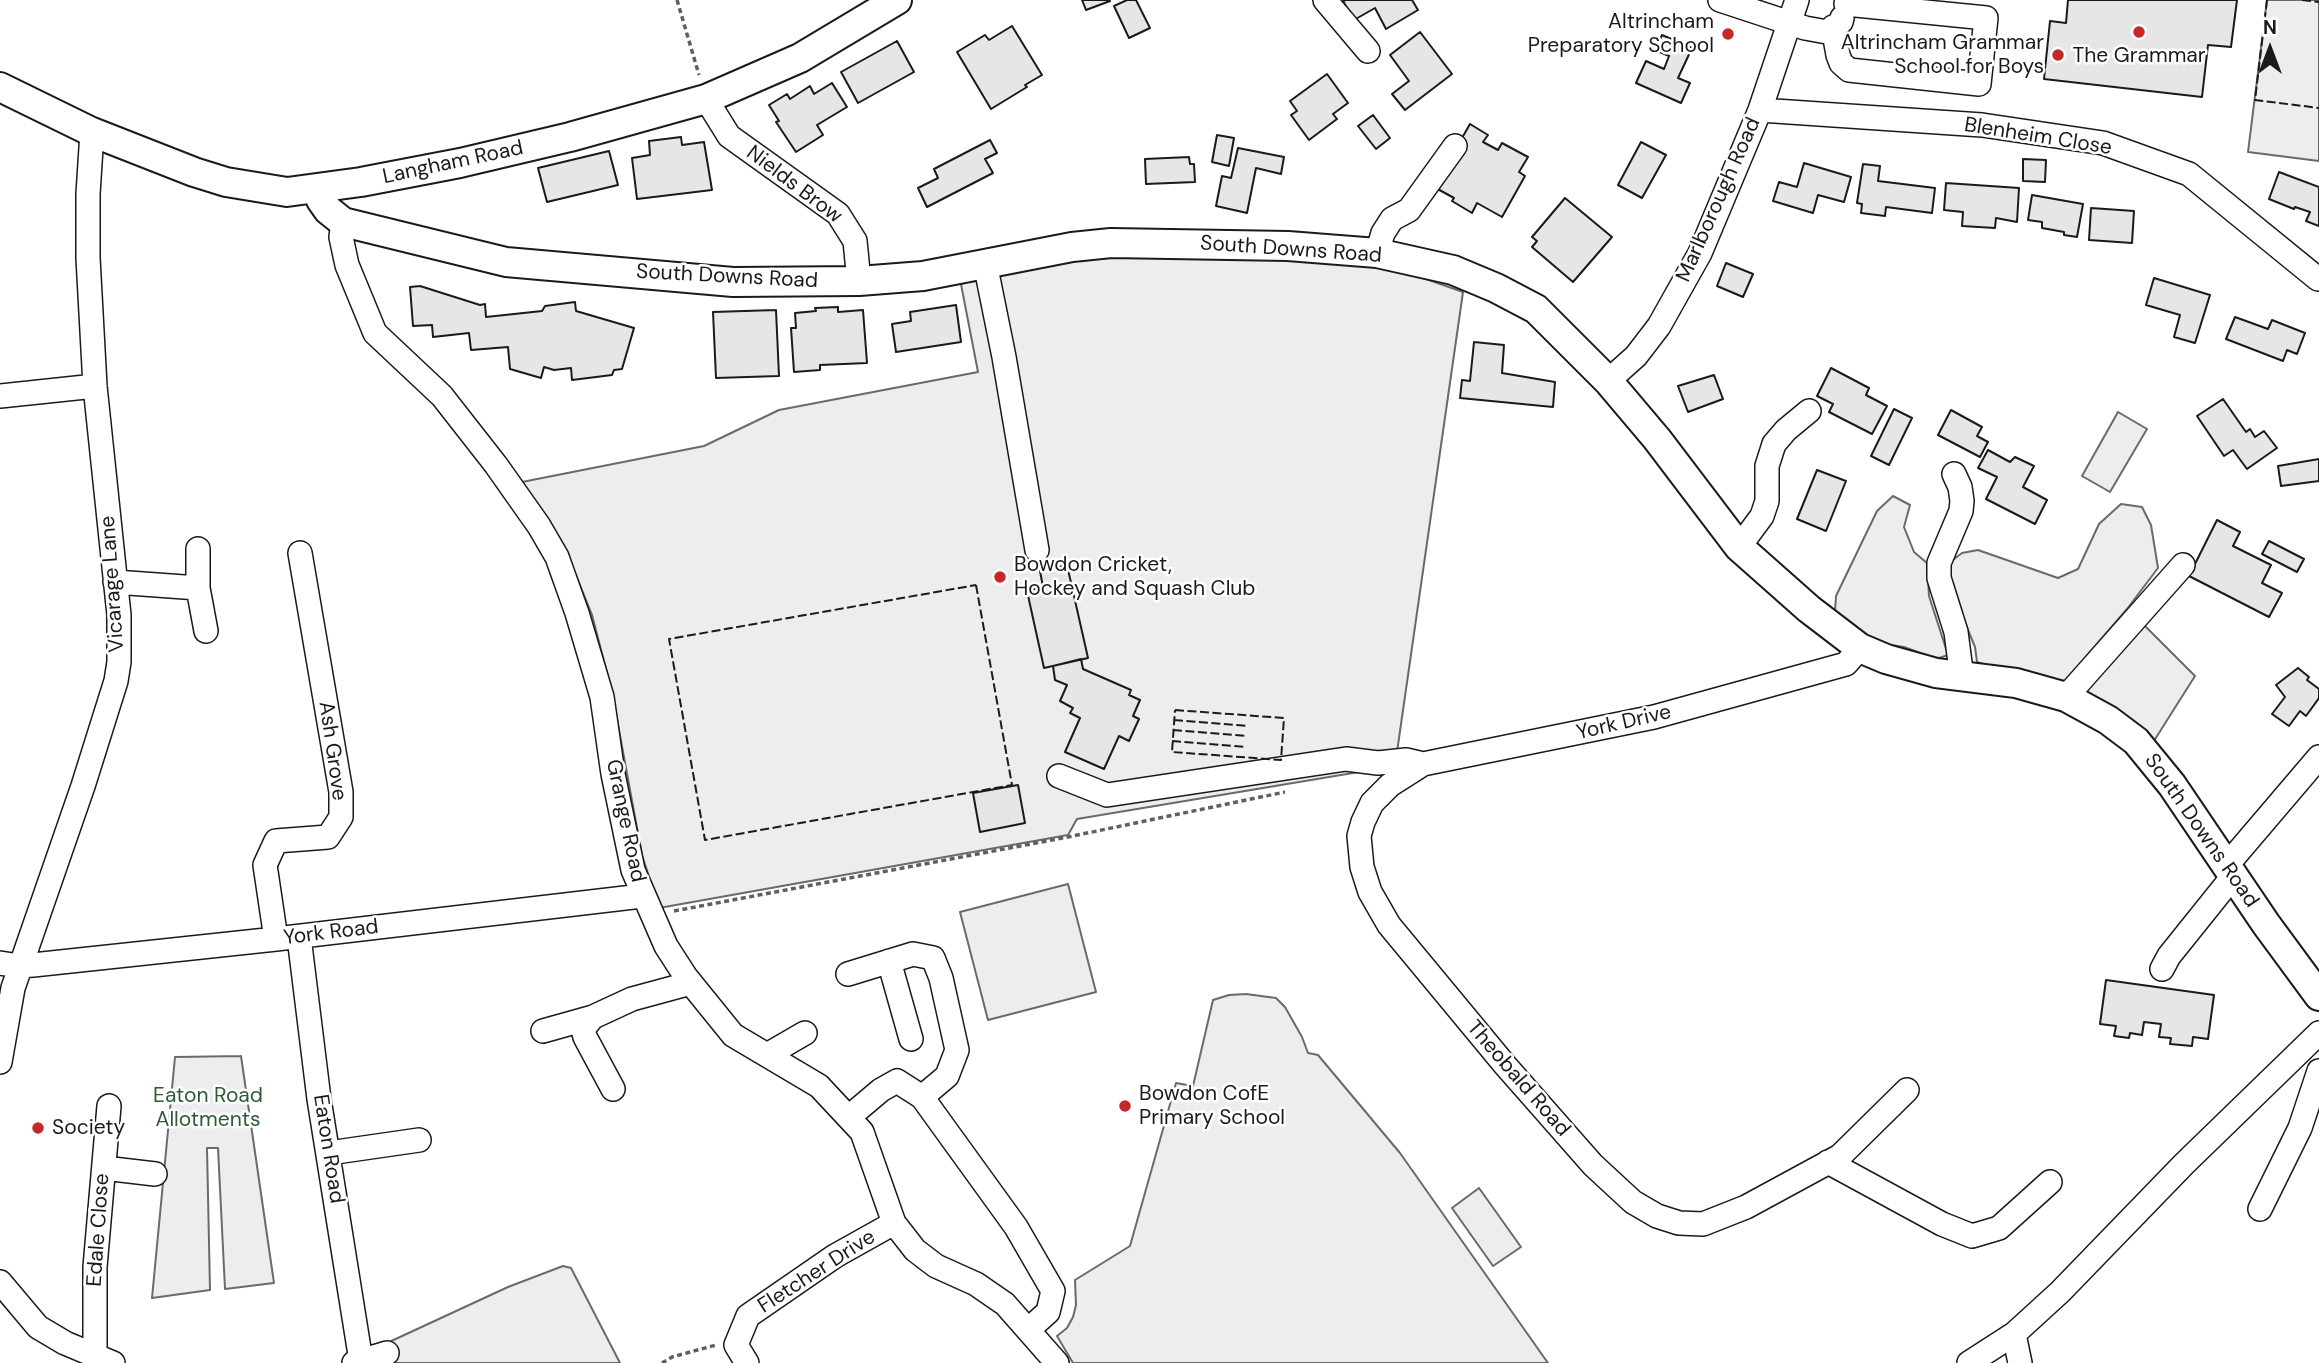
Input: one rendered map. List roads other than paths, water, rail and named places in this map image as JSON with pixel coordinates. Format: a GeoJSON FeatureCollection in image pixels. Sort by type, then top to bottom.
{"type":"FeatureCollection","features":[{"type":"Feature","properties":{"kind":"main road","name":"Langham Road"},"geometry":{"type":"LineString","coordinates":[[0,87],[92,132],[194,172],[226,182],[288,192],[460,163],[706,99],[800,58],[897,0]]}},
{"type":"Feature","properties":{"kind":"main road"},"geometry":{"type":"LineString","coordinates":[[318,189],[328,211],[343,222]]}},
{"type":"Feature","properties":{"kind":"main road","name":"South Downs Road"},"geometry":{"type":"LineString","coordinates":[[343,222],[506,262],[733,282],[859,281],[923,276],[985,262],[1111,243],[1288,246],[1377,253],[1453,270],[1536,309],[1608,381],[1657,439],[1739,547],[1810,609],[1860,648],[1886,659],[1936,673],[2016,683],[2066,697],[2108,720],[2136,741],[2172,786],[2319,996]]}},
{"type":"Feature","properties":{"kind":"street"},"geometry":{"type":"LineString","coordinates":[[1325,0],[1367,51]]}},
{"type":"Feature","properties":{"kind":"street"},"geometry":{"type":"LineString","coordinates":[[1720,0],[1789,23],[1827,32],[1833,27],[1841,22],[1847,2],[1986,18],[1979,84],[1849,70],[1841,63],[1838,55],[1833,27]]}},
{"type":"Feature","properties":{"kind":"street","name":"Marlborough Road"},"geometry":{"type":"LineString","coordinates":[[1608,381],[1636,356],[1659,326],[1700,253],[1760,110],[1797,0]]}},
{"type":"Feature","properties":{"kind":"street","name":"Nields Brow"},"geometry":{"type":"LineString","coordinates":[[706,99],[729,136],[838,214],[855,241],[859,281]]}},
{"type":"Feature","properties":{"kind":"street","name":"Blenheim Close"},"geometry":{"type":"LineString","coordinates":[[1760,110],[1982,125],[2103,143],[2189,174],[2313,283]]}},
{"type":"Feature","properties":{"kind":"street","name":"Vicarage Lane"},"geometry":{"type":"LineString","coordinates":[[0,1062],[13,988],[10,964],[83,786],[116,681],[120,644],[95,386],[88,258],[92,132]]}},
{"type":"Feature","properties":{"kind":"street"},"geometry":{"type":"LineString","coordinates":[[1377,253],[1383,233],[1392,219],[1409,211],[1455,146]]}},
{"type":"Feature","properties":{"kind":"street","name":"Grange Road"},"geometry":{"type":"LineString","coordinates":[[343,222],[341,237],[347,265],[375,334],[442,396],[496,465],[539,526],[557,557],[578,613],[602,697],[626,846],[647,906],[666,946],[691,983],[733,1035],[819,1086],[862,1132],[894,1223],[915,1250],[936,1266],[976,1284],[1005,1304],[1057,1363]]}},
{"type":"Feature","properties":{"kind":"street"},"geometry":{"type":"LineString","coordinates":[[985,262],[1037,550]]}},
{"type":"Feature","properties":{"kind":"street"},"geometry":{"type":"LineString","coordinates":[[0,396],[95,386]]}},
{"type":"Feature","properties":{"kind":"street"},"geometry":{"type":"LineString","coordinates":[[1739,547],[1762,516],[1767,501],[1767,466],[1773,444],[1809,411]]}},
{"type":"Feature","properties":{"kind":"street"},"geometry":{"type":"LineString","coordinates":[[1954,474],[1960,487],[1961,511],[1938,563],[1939,578],[1956,632],[1962,678]]}},
{"type":"Feature","properties":{"kind":"street"},"geometry":{"type":"LineString","coordinates":[[198,549],[198,588],[206,631]]}},
{"type":"Feature","properties":{"kind":"street","name":"Ash Grove"},"geometry":{"type":"LineString","coordinates":[[276,939],[265,865],[276,841],[328,837],[341,817],[341,792],[300,553]]}},
{"type":"Feature","properties":{"kind":"street"},"geometry":{"type":"LineString","coordinates":[[2066,697],[2183,565]]}},
{"type":"Feature","properties":{"kind":"street"},"geometry":{"type":"LineString","coordinates":[[115,582],[198,588]]}},
{"type":"Feature","properties":{"kind":"street","name":"York Drive"},"geometry":{"type":"LineString","coordinates":[[1059,776],[1107,795],[1346,759],[1378,763],[1406,760],[1423,764],[1654,717],[1846,663],[1860,648]]}},
{"type":"Feature","properties":{"kind":"street"},"geometry":{"type":"LineString","coordinates":[[2162,969],[2231,870],[2319,757]]}},
{"type":"Feature","properties":{"kind":"street","name":"Theobald Road"},"geometry":{"type":"LineString","coordinates":[[1423,764],[1381,794],[1372,803],[1363,822],[1359,836],[1362,867],[1370,892],[1390,925],[1430,975],[1593,1165],[1633,1202],[1657,1216],[1679,1223],[1703,1224],[1746,1207],[1834,1159],[1907,1090]]}},
{"type":"Feature","properties":{"kind":"street","name":"York Road"},"geometry":{"type":"LineString","coordinates":[[10,964],[647,906]]}},
{"type":"Feature","properties":{"kind":"street","name":"Eaton Road"},"geometry":{"type":"LineString","coordinates":[[299,937],[357,1362]]}},
{"type":"Feature","properties":{"kind":"street"},"geometry":{"type":"LineString","coordinates":[[848,974],[913,954],[933,958],[941,978],[957,1050],[947,1076],[922,1097]]}},
{"type":"Feature","properties":{"kind":"street"},"geometry":{"type":"LineString","coordinates":[[889,961],[911,1039]]}},
{"type":"Feature","properties":{"kind":"street"},"geometry":{"type":"LineString","coordinates":[[543,1031],[593,1017],[632,999],[691,983]]}},
{"type":"Feature","properties":{"kind":"street"},"geometry":{"type":"LineString","coordinates":[[593,1017],[583,1029],[584,1037],[613,1089]]}},
{"type":"Feature","properties":{"kind":"street"},"geometry":{"type":"LineString","coordinates":[[767,1055],[805,1032]]}},
{"type":"Feature","properties":{"kind":"street"},"geometry":{"type":"LineString","coordinates":[[1969,1363],[2014,1334],[2060,1292],[2184,1164],[2319,1033]]}},
{"type":"Feature","properties":{"kind":"street"},"geometry":{"type":"LineString","coordinates":[[2260,1209],[2300,1128],[2319,1071]]}},
{"type":"Feature","properties":{"kind":"street"},"geometry":{"type":"LineString","coordinates":[[849,1117],[881,1090],[897,1081],[922,1097],[1016,1227],[1053,1291],[1048,1312],[1028,1330]]}},
{"type":"Feature","properties":{"kind":"street","name":"Edale Close"},"geometry":{"type":"LineString","coordinates":[[104,1359],[95,1267],[109,1106]]}},
{"type":"Feature","properties":{"kind":"street"},"geometry":{"type":"LineString","coordinates":[[329,1153],[419,1140]]}},
{"type":"Feature","properties":{"kind":"street"},"geometry":{"type":"LineString","coordinates":[[1834,1159],[1942,1224],[1972,1236],[1999,1228],[2050,1182]]}},
{"type":"Feature","properties":{"kind":"street"},"geometry":{"type":"LineString","coordinates":[[104,1168],[155,1174]]}},
{"type":"Feature","properties":{"kind":"street","name":"Fletcher Drive"},"geometry":{"type":"LineString","coordinates":[[741,1354],[748,1317],[835,1256],[894,1223]]}},
{"type":"Feature","properties":{"kind":"street"},"geometry":{"type":"LineString","coordinates":[[0,1282],[38,1327],[65,1343],[104,1359]]}},
{"type":"Feature","properties":{"kind":"street"},"geometry":{"type":"LineString","coordinates":[[2014,1334],[2020,1363]]}},
{"type":"Feature","properties":{"kind":"street"},"geometry":{"type":"LineString","coordinates":[[357,1362],[387,1353]]}},
{"type":"Feature","properties":{"kind":"place","name":"The Grammar"},"geometry":{"type":"Point","coordinates":[2139,32]}},
{"type":"Feature","properties":{"kind":"place","name":"Altrincham Preparatory School"},"geometry":{"type":"Point","coordinates":[1728,34]}},
{"type":"Feature","properties":{"kind":"place","name":"Altrincham Grammar School for Boys"},"geometry":{"type":"Point","coordinates":[2058,55]}},
{"type":"Feature","properties":{"kind":"place","name":"Bowdon Cricket, Hockey and Squash Club"},"geometry":{"type":"Point","coordinates":[1000,577]}},
{"type":"Feature","properties":{"kind":"place","name":"Bowdon CofE Primary School"},"geometry":{"type":"Point","coordinates":[1125,1106]}},
{"type":"Feature","properties":{"kind":"place","name":"Society"},"geometry":{"type":"Point","coordinates":[38,1128]}},
{"type":"Feature","properties":{"kind":"park label","name":"Eaton Road Allotments"},"geometry":{"type":"Point","coordinates":[208,1108]}}]}
